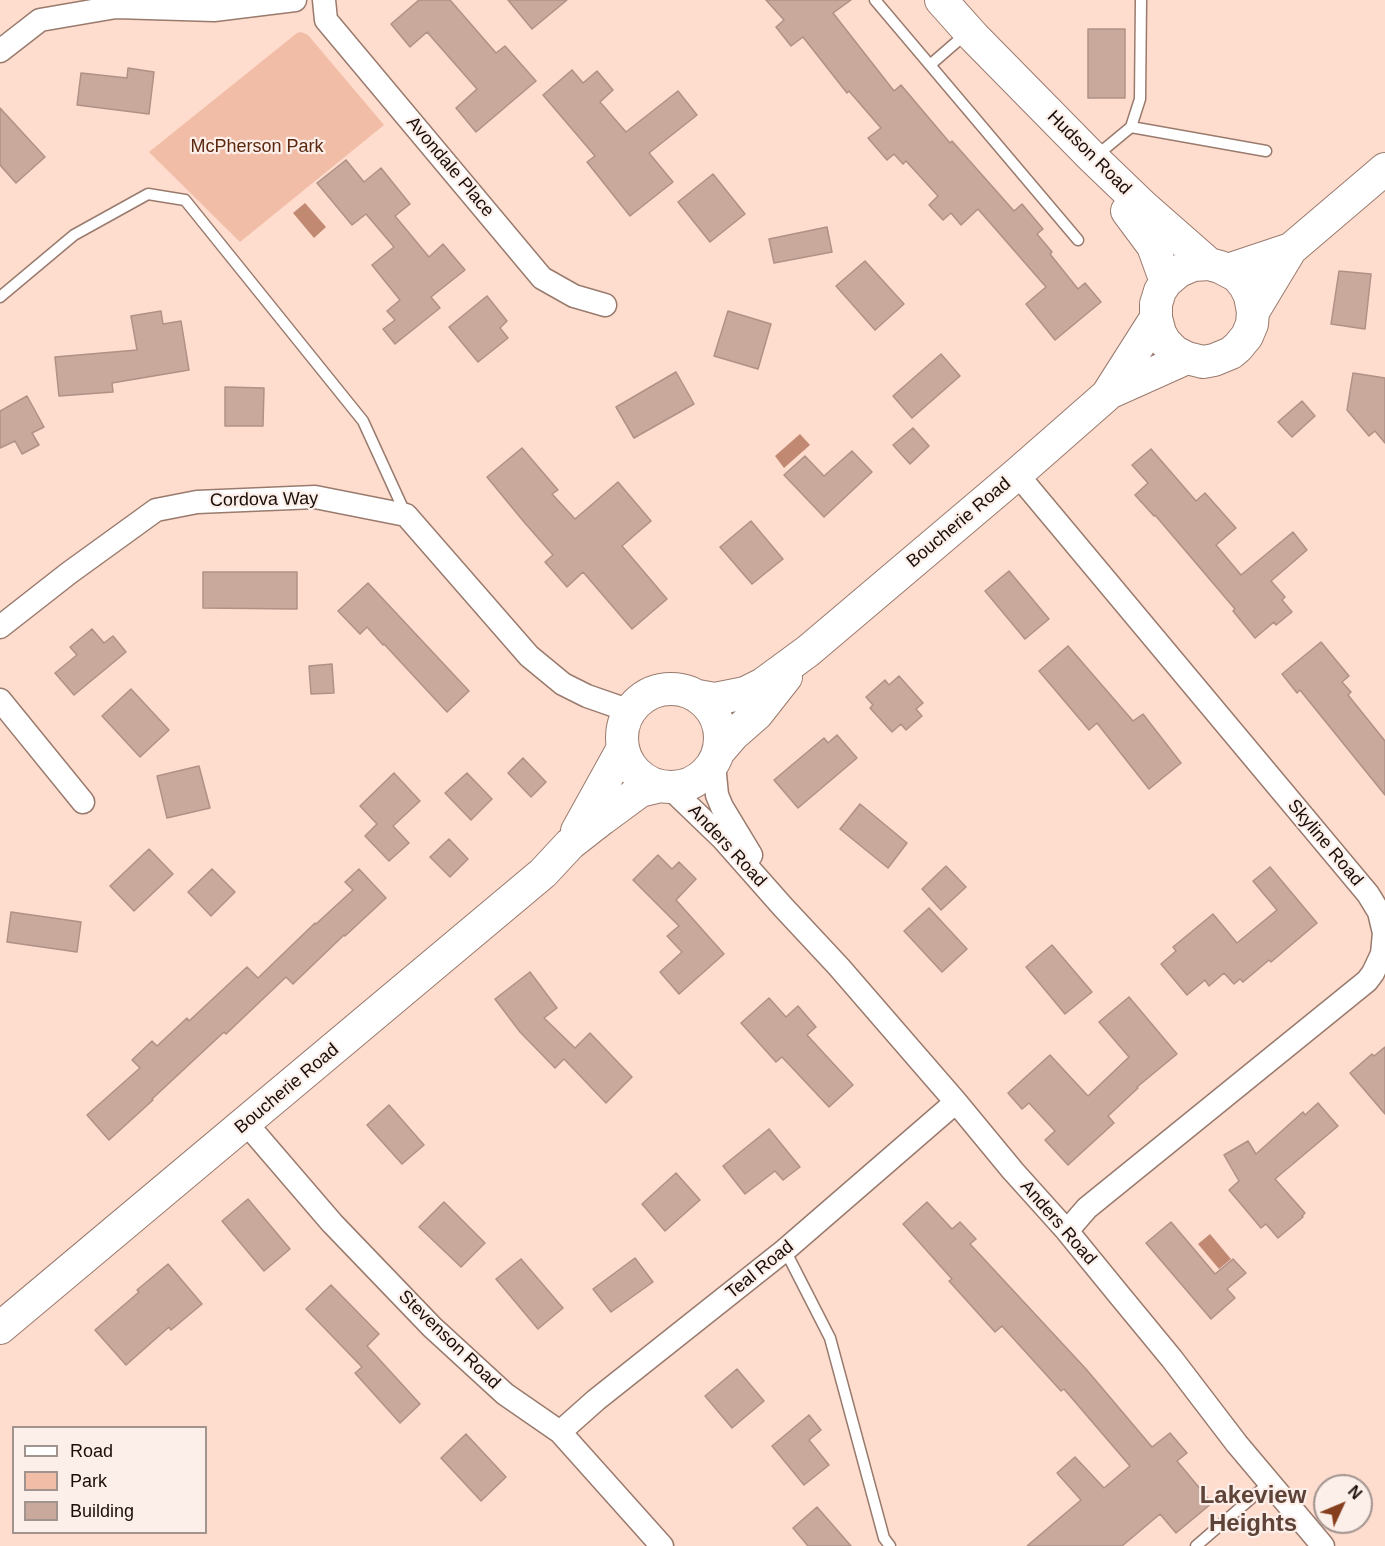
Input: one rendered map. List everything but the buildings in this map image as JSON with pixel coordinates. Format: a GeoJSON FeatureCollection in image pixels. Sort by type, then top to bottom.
{"type":"FeatureCollection","features":[{"type":"Feature","properties":{"kind":"main road","name":"Hudson Road"},"geometry":{"type":"LineString","coordinates":[[941,0],[1132,218],[1153,246],[1166,282]]}},
{"type":"Feature","properties":{"kind":"main road","name":"Hudson Road"},"geometry":{"type":"LineString","coordinates":[[971,34],[1093,158],[1170,232],[1219,267]]}},
{"type":"Feature","properties":{"kind":"main road","name":"Boucherie Road"},"geometry":{"type":"LineString","coordinates":[[1109,393],[1187,358],[1203,362],[1231,353],[1247,336],[1252,324],[1253,312],[1291,249],[1385,169]]}},
{"type":"Feature","properties":{"kind":"main road","name":"Boucherie Road"},"geometry":{"type":"LineString","coordinates":[[698,696],[715,699],[745,693],[763,684],[808,651],[1109,393],[1156,318],[1156,304],[1160,291],[1166,282],[1179,271],[1193,265],[1219,267],[1291,249]]}},
{"type":"Feature","properties":{"kind":"main road"},"geometry":{"type":"LineString","coordinates":[[1219,267],[1237,276],[1245,286],[1250,296],[1253,312]]}},
{"type":"Feature","properties":{"kind":"main road"},"geometry":{"type":"LineString","coordinates":[[1156,318],[1165,342],[1175,352],[1187,358]]}},
{"type":"Feature","properties":{"kind":"main road","name":"Boucherie Road"},"geometry":{"type":"LineString","coordinates":[[717,757],[733,735],[757,714],[808,651]]}},
{"type":"Feature","properties":{"kind":"main road"},"geometry":{"type":"LineString","coordinates":[[673,688],[686,690],[698,696],[709,706],[717,719],[721,734],[717,757],[706,774],[695,782],[682,786],[665,787],[650,783],[632,768],[626,759],[623,748],[623,729],[630,711],[648,694],[660,690],[673,688]]}},
{"type":"Feature","properties":{"kind":"main road","name":"Boucherie Road"},"geometry":{"type":"LineString","coordinates":[[570,844],[623,748]]}},
{"type":"Feature","properties":{"kind":"main road","name":"Boucherie Road"},"geometry":{"type":"LineString","coordinates":[[0,1328],[543,873],[570,844],[640,792],[665,787]]}},
{"type":"Feature","properties":{"kind":"street"},"geometry":{"type":"LineString","coordinates":[[0,51],[40,20],[62,16],[116,7],[214,10],[295,0]]}},
{"type":"Feature","properties":{"kind":"street","name":"Avondale Place"},"geometry":{"type":"LineString","coordinates":[[324,0],[326,20],[542,278],[574,296],[605,305]]}},
{"type":"Feature","properties":{"kind":"street","name":"Skyline Road"},"geometry":{"type":"LineString","coordinates":[[1017,474],[1368,894],[1379,912],[1384,933],[1379,964],[1367,981],[1087,1209],[1067,1231]]}},
{"type":"Feature","properties":{"kind":"street","name":"Cordova Way"},"geometry":{"type":"LineString","coordinates":[[0,627],[69,573],[156,510],[197,501],[315,497],[406,514]]}},
{"type":"Feature","properties":{"kind":"street"},"geometry":{"type":"LineString","coordinates":[[406,514],[529,656],[563,684],[595,700],[630,711]]}},
{"type":"Feature","properties":{"kind":"street"},"geometry":{"type":"LineString","coordinates":[[0,700],[83,802]]}},
{"type":"Feature","properties":{"kind":"street","name":"Anders Road"},"geometry":{"type":"LineString","coordinates":[[717,757],[717,795],[722,807],[783,908]]}},
{"type":"Feature","properties":{"kind":"street","name":"Anders Road"},"geometry":{"type":"LineString","coordinates":[[665,787],[722,838],[956,1102],[1012,1171],[1067,1231],[1172,1359],[1237,1444],[1323,1546]]}},
{"type":"Feature","properties":{"kind":"street","name":"Teal Road"},"geometry":{"type":"LineString","coordinates":[[560,1432],[596,1400],[785,1250],[956,1102]]}},
{"type":"Feature","properties":{"kind":"street","name":"Stevenson Road"},"geometry":{"type":"LineString","coordinates":[[246,1123],[332,1223],[432,1327],[505,1394],[560,1432],[662,1546]]}},
{"type":"Feature","properties":{"kind":"lane"},"geometry":{"type":"LineString","coordinates":[[875,0],[1078,240]]}},
{"type":"Feature","properties":{"kind":"lane"},"geometry":{"type":"LineString","coordinates":[[1093,158],[1131,127],[1140,99],[1141,0]]}},
{"type":"Feature","properties":{"kind":"lane"},"geometry":{"type":"LineString","coordinates":[[930,65],[971,34]]}},
{"type":"Feature","properties":{"kind":"lane"},"geometry":{"type":"LineString","coordinates":[[1131,127],[1266,151]]}},
{"type":"Feature","properties":{"kind":"lane"},"geometry":{"type":"LineString","coordinates":[[0,297],[74,235],[148,194],[185,200],[363,421],[406,514]]}},
{"type":"Feature","properties":{"kind":"lane"},"geometry":{"type":"LineString","coordinates":[[785,1250],[830,1338],[884,1538],[890,1546]]}},
{"type":"Feature","properties":{"kind":"lane"},"geometry":{"type":"LineString","coordinates":[[1196,1546],[1269,1483]]}},
{"type":"Feature","properties":{"kind":"green space","name":"McPherson Park"},"geometry":{"type":"Polygon","coordinates":[[[301,32],[308,35],[384,125],[240,242],[149,152],[301,32]]]}},
{"type":"Feature","properties":{"kind":"shaded area"},"geometry":{"type":"Polygon","coordinates":[[[305,203],[326,227],[314,238],[293,213],[305,203]]]}},
{"type":"Feature","properties":{"kind":"shaded area"},"geometry":{"type":"Polygon","coordinates":[[[800,434],[810,445],[784,468],[775,456],[800,434]]]}},
{"type":"Feature","properties":{"kind":"shaded area"},"geometry":{"type":"Polygon","coordinates":[[[1210,1234],[1231,1259],[1219,1269],[1198,1244],[1210,1234]]]}},
{"type":"Feature","properties":{"kind":"district","name":"Lakeview Heights"},"geometry":{"type":"Point","coordinates":[1253,1510]}}]}
